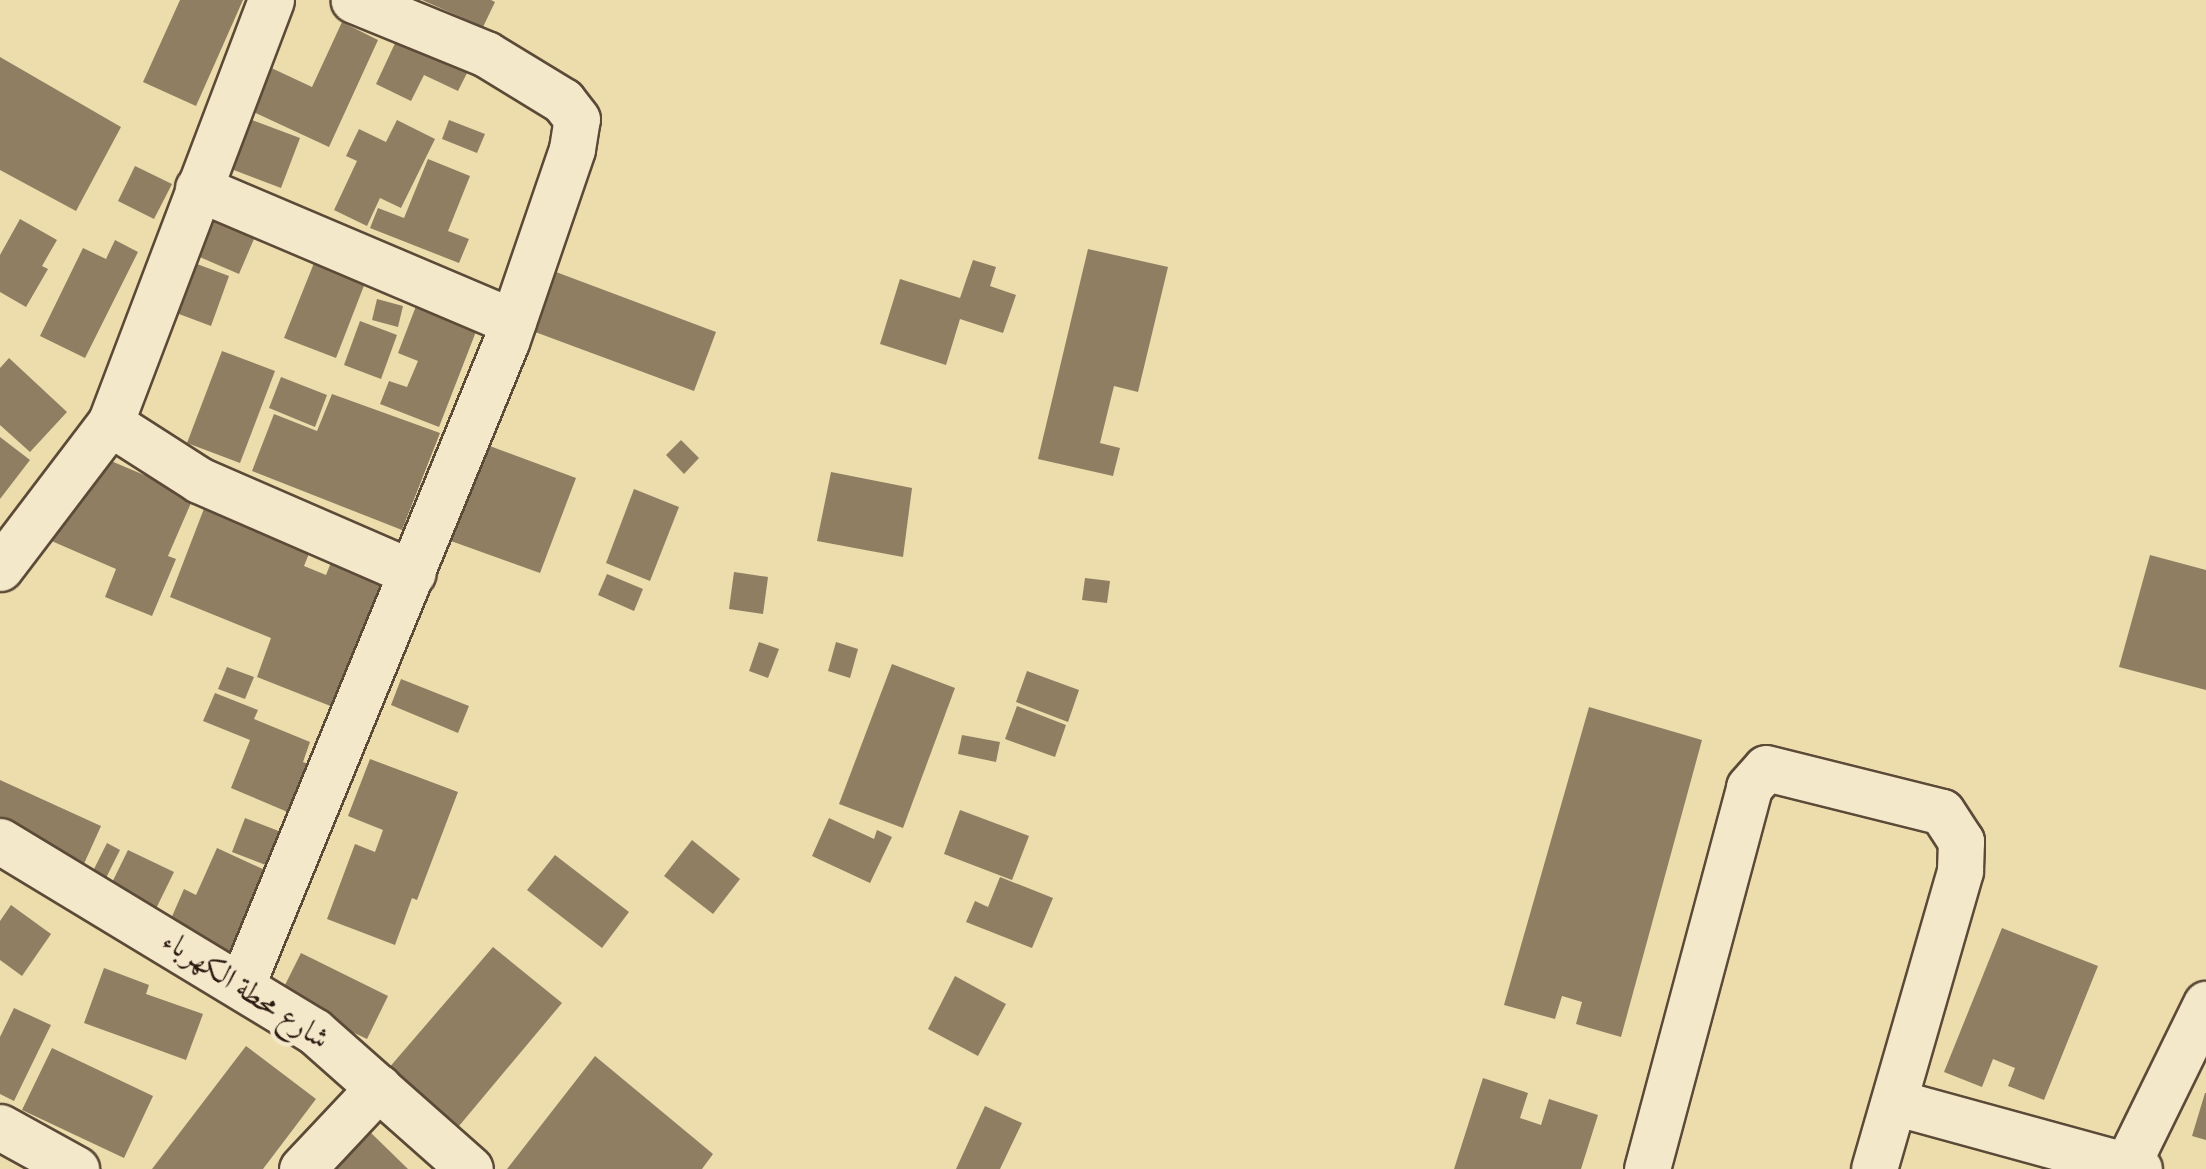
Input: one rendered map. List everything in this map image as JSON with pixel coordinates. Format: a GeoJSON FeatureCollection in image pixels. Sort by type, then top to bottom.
{"type":"FeatureCollection","features":[{"type":"Feature","properties":{"kind":"street"},"geometry":{"type":"LineString","coordinates":[[0,568],[110,423],[271,0]]}},
{"type":"Feature","properties":{"kind":"street"},"geometry":{"type":"LineString","coordinates":[[242,984],[514,322],[572,149],[577,119],[563,101],[486,54],[354,0]]}},
{"type":"Feature","properties":{"kind":"street"},"geometry":{"type":"LineString","coordinates":[[198,188],[514,322]]}},
{"type":"Feature","properties":{"kind":"street"},"geometry":{"type":"LineString","coordinates":[[110,423],[199,480],[413,573]]}},
{"type":"Feature","properties":{"kind":"street"},"geometry":{"type":"LineString","coordinates":[[1647,1169],[1749,787],[1766,768],[1942,812],[1961,841],[1960,871],[1874,1169]]}},
{"type":"Feature","properties":{"kind":"street","name":"شارع محطة الكهرباء"},"geometry":{"type":"LineString","coordinates":[[0,841],[314,1031],[470,1169]]}},
{"type":"Feature","properties":{"kind":"street"},"geometry":{"type":"LineString","coordinates":[[1894,1102],[2130,1168],[2206,1004]]}},
{"type":"Feature","properties":{"kind":"street"},"geometry":{"type":"LineString","coordinates":[[302,1169],[379,1087]]}},
{"type":"Feature","properties":{"kind":"street"},"geometry":{"type":"LineString","coordinates":[[0,1127],[76,1169]]}},
{"type":"Feature","properties":{"kind":"building"},"geometry":{"type":"Polygon","coordinates":[[[180,0],[243,0],[196,106],[143,82],[180,0]]]}},
{"type":"Feature","properties":{"kind":"building"},"geometry":{"type":"Polygon","coordinates":[[[422,0],[491,0],[495,2],[483,27],[422,0]]]}},
{"type":"Feature","properties":{"kind":"building"},"geometry":{"type":"Polygon","coordinates":[[[342,22],[378,40],[329,147],[245,108],[265,65],[312,87],[342,22]]]}},
{"type":"Feature","properties":{"kind":"building"},"geometry":{"type":"Polygon","coordinates":[[[397,39],[467,73],[458,91],[424,75],[411,101],[376,84],[397,39]]]}},
{"type":"Feature","properties":{"kind":"building"},"geometry":{"type":"Polygon","coordinates":[[[0,57],[121,127],[76,211],[0,170],[0,57]]]}},
{"type":"Feature","properties":{"kind":"building"},"geometry":{"type":"Polygon","coordinates":[[[244,117],[300,138],[281,188],[226,167],[244,117]]]}},
{"type":"Feature","properties":{"kind":"building"},"geometry":{"type":"Polygon","coordinates":[[[397,120],[435,139],[401,208],[380,198],[367,226],[334,210],[357,161],[346,156],[359,129],[386,142],[397,120]]]}},
{"type":"Feature","properties":{"kind":"building"},"geometry":{"type":"Polygon","coordinates":[[[449,120],[485,134],[477,153],[442,139],[449,120]]]}},
{"type":"Feature","properties":{"kind":"building"},"geometry":{"type":"Polygon","coordinates":[[[428,159],[470,176],[448,231],[469,239],[459,263],[370,228],[378,208],[404,218],[428,159]]]}},
{"type":"Feature","properties":{"kind":"building"},"geometry":{"type":"Polygon","coordinates":[[[135,166],[172,184],[154,219],[118,201],[135,166]]]}},
{"type":"Feature","properties":{"kind":"building"},"geometry":{"type":"Polygon","coordinates":[[[214,213],[257,232],[239,274],[195,255],[214,213]]]}},
{"type":"Feature","properties":{"kind":"building"},"geometry":{"type":"Polygon","coordinates":[[[20,219],[57,240],[42,266],[48,269],[26,307],[0,292],[0,255],[20,219]]]}},
{"type":"Feature","properties":{"kind":"building"},"geometry":{"type":"Polygon","coordinates":[[[115,240],[138,252],[85,358],[40,336],[83,248],[106,259],[115,240]]]}},
{"type":"Feature","properties":{"kind":"building"},"geometry":{"type":"Polygon","coordinates":[[[1088,249],[1168,267],[1138,392],[1114,386],[1100,443],[1120,448],[1113,476],[1038,459],[1088,249]]]}},
{"type":"Feature","properties":{"kind":"building"},"geometry":{"type":"Polygon","coordinates":[[[973,260],[996,267],[990,286],[1016,295],[1003,333],[960,319],[946,365],[880,344],[900,279],[960,298],[973,260]]]}},
{"type":"Feature","properties":{"kind":"building"},"geometry":{"type":"Polygon","coordinates":[[[189,261],[229,276],[211,326],[171,311],[189,261]]]}},
{"type":"Feature","properties":{"kind":"building"},"geometry":{"type":"Polygon","coordinates":[[[314,263],[365,283],[336,358],[284,338],[314,263]]]}},
{"type":"Feature","properties":{"kind":"building"},"geometry":{"type":"Polygon","coordinates":[[[548,269],[716,332],[694,391],[527,329],[548,269]]]}},
{"type":"Feature","properties":{"kind":"building"},"geometry":{"type":"Polygon","coordinates":[[[377,299],[403,306],[398,327],[372,320],[377,299]]]}},
{"type":"Feature","properties":{"kind":"building"},"geometry":{"type":"Polygon","coordinates":[[[416,306],[477,329],[439,427],[380,404],[389,381],[407,387],[418,361],[398,353],[416,306]]]}},
{"type":"Feature","properties":{"kind":"building"},"geometry":{"type":"Polygon","coordinates":[[[360,321],[397,335],[381,379],[344,365],[360,321]]]}},
{"type":"Feature","properties":{"kind":"building"},"geometry":{"type":"Polygon","coordinates":[[[222,351],[275,371],[240,463],[187,443],[222,351]]]}},
{"type":"Feature","properties":{"kind":"building"},"geometry":{"type":"Polygon","coordinates":[[[9,358],[67,412],[30,452],[0,425],[0,368],[9,358]]]}},
{"type":"Feature","properties":{"kind":"building"},"geometry":{"type":"Polygon","coordinates":[[[281,377],[327,395],[315,427],[269,408],[281,377]]]}},
{"type":"Feature","properties":{"kind":"building"},"geometry":{"type":"Polygon","coordinates":[[[332,394],[440,433],[402,530],[252,471],[274,414],[317,431],[332,394]]]}},
{"type":"Feature","properties":{"kind":"building"},"geometry":{"type":"Polygon","coordinates":[[[0,437],[30,460],[0,499],[0,437]]]}},
{"type":"Feature","properties":{"kind":"building"},"geometry":{"type":"Polygon","coordinates":[[[681,440],[699,458],[684,474],[666,455],[681,440]]]}},
{"type":"Feature","properties":{"kind":"building"},"geometry":{"type":"Polygon","coordinates":[[[487,445],[576,478],[540,573],[451,541],[487,445]]]}},
{"type":"Feature","properties":{"kind":"building"},"geometry":{"type":"Polygon","coordinates":[[[85,450],[194,496],[168,556],[176,559],[152,616],[105,597],[116,569],[47,539],[85,450]]]}},
{"type":"Feature","properties":{"kind":"building"},"geometry":{"type":"Polygon","coordinates":[[[831,472],[912,488],[903,557],[817,541],[831,472]]]}},
{"type":"Feature","properties":{"kind":"building"},"geometry":{"type":"Polygon","coordinates":[[[634,489],[679,507],[650,581],[606,563],[634,489]]]}},
{"type":"Feature","properties":{"kind":"building"},"geometry":{"type":"Polygon","coordinates":[[[205,506],[312,546],[304,566],[326,575],[334,555],[389,576],[338,709],[257,677],[271,638],[170,597],[205,506]]]}},
{"type":"Feature","properties":{"kind":"building"},"geometry":{"type":"Polygon","coordinates":[[[2150,555],[2206,570],[2206,690],[2119,667],[2150,555]]]}},
{"type":"Feature","properties":{"kind":"building"},"geometry":{"type":"Polygon","coordinates":[[[734,572],[768,577],[763,614],[729,609],[734,572]]]}},
{"type":"Feature","properties":{"kind":"building"},"geometry":{"type":"Polygon","coordinates":[[[607,574],[643,589],[634,611],[598,595],[607,574]]]}},
{"type":"Feature","properties":{"kind":"building"},"geometry":{"type":"Polygon","coordinates":[[[1085,578],[1110,581],[1107,603],[1082,600],[1085,578]]]}},
{"type":"Feature","properties":{"kind":"building"},"geometry":{"type":"Polygon","coordinates":[[[759,642],[779,649],[768,678],[749,671],[759,642]]]}},
{"type":"Feature","properties":{"kind":"building"},"geometry":{"type":"Polygon","coordinates":[[[836,642],[858,649],[850,678],[828,671],[836,642]]]}},
{"type":"Feature","properties":{"kind":"building"},"geometry":{"type":"Polygon","coordinates":[[[892,664],[955,688],[903,828],[839,804],[892,664]]]}},
{"type":"Feature","properties":{"kind":"building"},"geometry":{"type":"Polygon","coordinates":[[[227,667],[254,677],[245,699],[218,689],[227,667]]]}},
{"type":"Feature","properties":{"kind":"building"},"geometry":{"type":"Polygon","coordinates":[[[1027,671],[1079,690],[1068,722],[1016,702],[1027,671]]]}},
{"type":"Feature","properties":{"kind":"building"},"geometry":{"type":"Polygon","coordinates":[[[401,679],[469,706],[458,733],[391,705],[401,679]]]}},
{"type":"Feature","properties":{"kind":"building"},"geometry":{"type":"Polygon","coordinates":[[[215,693],[258,710],[254,719],[310,742],[303,762],[317,767],[297,816],[231,788],[250,740],[203,721],[215,693]]]}},
{"type":"Feature","properties":{"kind":"building"},"geometry":{"type":"Polygon","coordinates":[[[1017,706],[1066,725],[1055,757],[1005,739],[1017,706]]]}},
{"type":"Feature","properties":{"kind":"building"},"geometry":{"type":"Polygon","coordinates":[[[1589,707],[1702,740],[1621,1037],[1576,1024],[1582,1002],[1562,996],[1555,1019],[1504,1005],[1589,707]]]}},
{"type":"Feature","properties":{"kind":"building"},"geometry":{"type":"Polygon","coordinates":[[[962,735],[1000,742],[996,762],[958,754],[962,735]]]}},
{"type":"Feature","properties":{"kind":"building"},"geometry":{"type":"Polygon","coordinates":[[[370,759],[458,792],[417,900],[412,898],[395,945],[327,919],[355,844],[375,852],[383,830],[348,816],[370,759]]]}},
{"type":"Feature","properties":{"kind":"building"},"geometry":{"type":"Polygon","coordinates":[[[0,780],[101,826],[78,877],[0,841],[0,780]]]}},
{"type":"Feature","properties":{"kind":"building"},"geometry":{"type":"Polygon","coordinates":[[[960,810],[1029,836],[1012,880],[944,854],[960,810]]]}},
{"type":"Feature","properties":{"kind":"building"},"geometry":{"type":"Polygon","coordinates":[[[245,818],[289,835],[276,869],[232,852],[245,818]]]}},
{"type":"Feature","properties":{"kind":"building"},"geometry":{"type":"Polygon","coordinates":[[[829,818],[874,839],[877,830],[892,837],[870,883],[812,856],[829,818]]]}},
{"type":"Feature","properties":{"kind":"building"},"geometry":{"type":"Polygon","coordinates":[[[692,840],[740,879],[713,914],[664,876],[692,840]]]}},
{"type":"Feature","properties":{"kind":"building"},"geometry":{"type":"Polygon","coordinates":[[[107,843],[120,850],[98,894],[85,887],[107,843]]]}},
{"type":"Feature","properties":{"kind":"building"},"geometry":{"type":"Polygon","coordinates":[[[217,848],[278,876],[235,970],[163,937],[184,889],[196,895],[217,848]]]}},
{"type":"Feature","properties":{"kind":"building"},"geometry":{"type":"Polygon","coordinates":[[[128,850],[174,872],[148,925],[102,903],[128,850]]]}},
{"type":"Feature","properties":{"kind":"building"},"geometry":{"type":"Polygon","coordinates":[[[555,855],[629,912],[602,948],[527,890],[555,855]]]}},
{"type":"Feature","properties":{"kind":"building"},"geometry":{"type":"Polygon","coordinates":[[[1000,877],[1053,898],[1032,948],[966,922],[975,901],[988,907],[1000,877]]]}},
{"type":"Feature","properties":{"kind":"building"},"geometry":{"type":"Polygon","coordinates":[[[11,905],[51,934],[22,976],[0,960],[0,921],[11,905]]]}},
{"type":"Feature","properties":{"kind":"building"},"geometry":{"type":"Polygon","coordinates":[[[2002,928],[2098,966],[2044,1100],[2008,1086],[2015,1068],[1993,1059],[1982,1087],[1944,1072],[2002,928]]]}},
{"type":"Feature","properties":{"kind":"building"},"geometry":{"type":"Polygon","coordinates":[[[493,947],[562,1003],[459,1126],[388,1069],[493,947]]]}},
{"type":"Feature","properties":{"kind":"building"},"geometry":{"type":"Polygon","coordinates":[[[301,953],[388,996],[367,1039],[279,997],[301,953]]]}},
{"type":"Feature","properties":{"kind":"building"},"geometry":{"type":"Polygon","coordinates":[[[104,968],[149,985],[146,994],[203,1014],[186,1060],[84,1023],[104,968]]]}},
{"type":"Feature","properties":{"kind":"building"},"geometry":{"type":"Polygon","coordinates":[[[955,976],[1006,1004],[978,1056],[928,1029],[955,976]]]}},
{"type":"Feature","properties":{"kind":"building"},"geometry":{"type":"Polygon","coordinates":[[[14,1008],[51,1025],[14,1101],[0,1094],[0,1037],[14,1008]]]}},
{"type":"Feature","properties":{"kind":"building"},"geometry":{"type":"Polygon","coordinates":[[[246,1046],[316,1099],[263,1169],[152,1169],[246,1046]]]}},
{"type":"Feature","properties":{"kind":"building"},"geometry":{"type":"Polygon","coordinates":[[[52,1048],[153,1096],[124,1158],[22,1110],[52,1048]]]}},
{"type":"Feature","properties":{"kind":"building"},"geometry":{"type":"Polygon","coordinates":[[[595,1056],[713,1154],[702,1169],[507,1169],[595,1056]]]}},
{"type":"Feature","properties":{"kind":"building"},"geometry":{"type":"Polygon","coordinates":[[[1483,1078],[1528,1093],[1520,1118],[1541,1125],[1549,1099],[1598,1115],[1581,1169],[1454,1169],[1483,1078]]]}},
{"type":"Feature","properties":{"kind":"building"},"geometry":{"type":"Polygon","coordinates":[[[2206,1093],[2206,1140],[2192,1136],[2206,1093]]]}},
{"type":"Feature","properties":{"kind":"building"},"geometry":{"type":"Polygon","coordinates":[[[985,1106],[1022,1123],[1000,1169],[956,1169],[985,1106]]]}},
{"type":"Feature","properties":{"kind":"building"},"geometry":{"type":"Polygon","coordinates":[[[368,1130],[408,1169],[331,1169],[368,1130]]]}}]}
